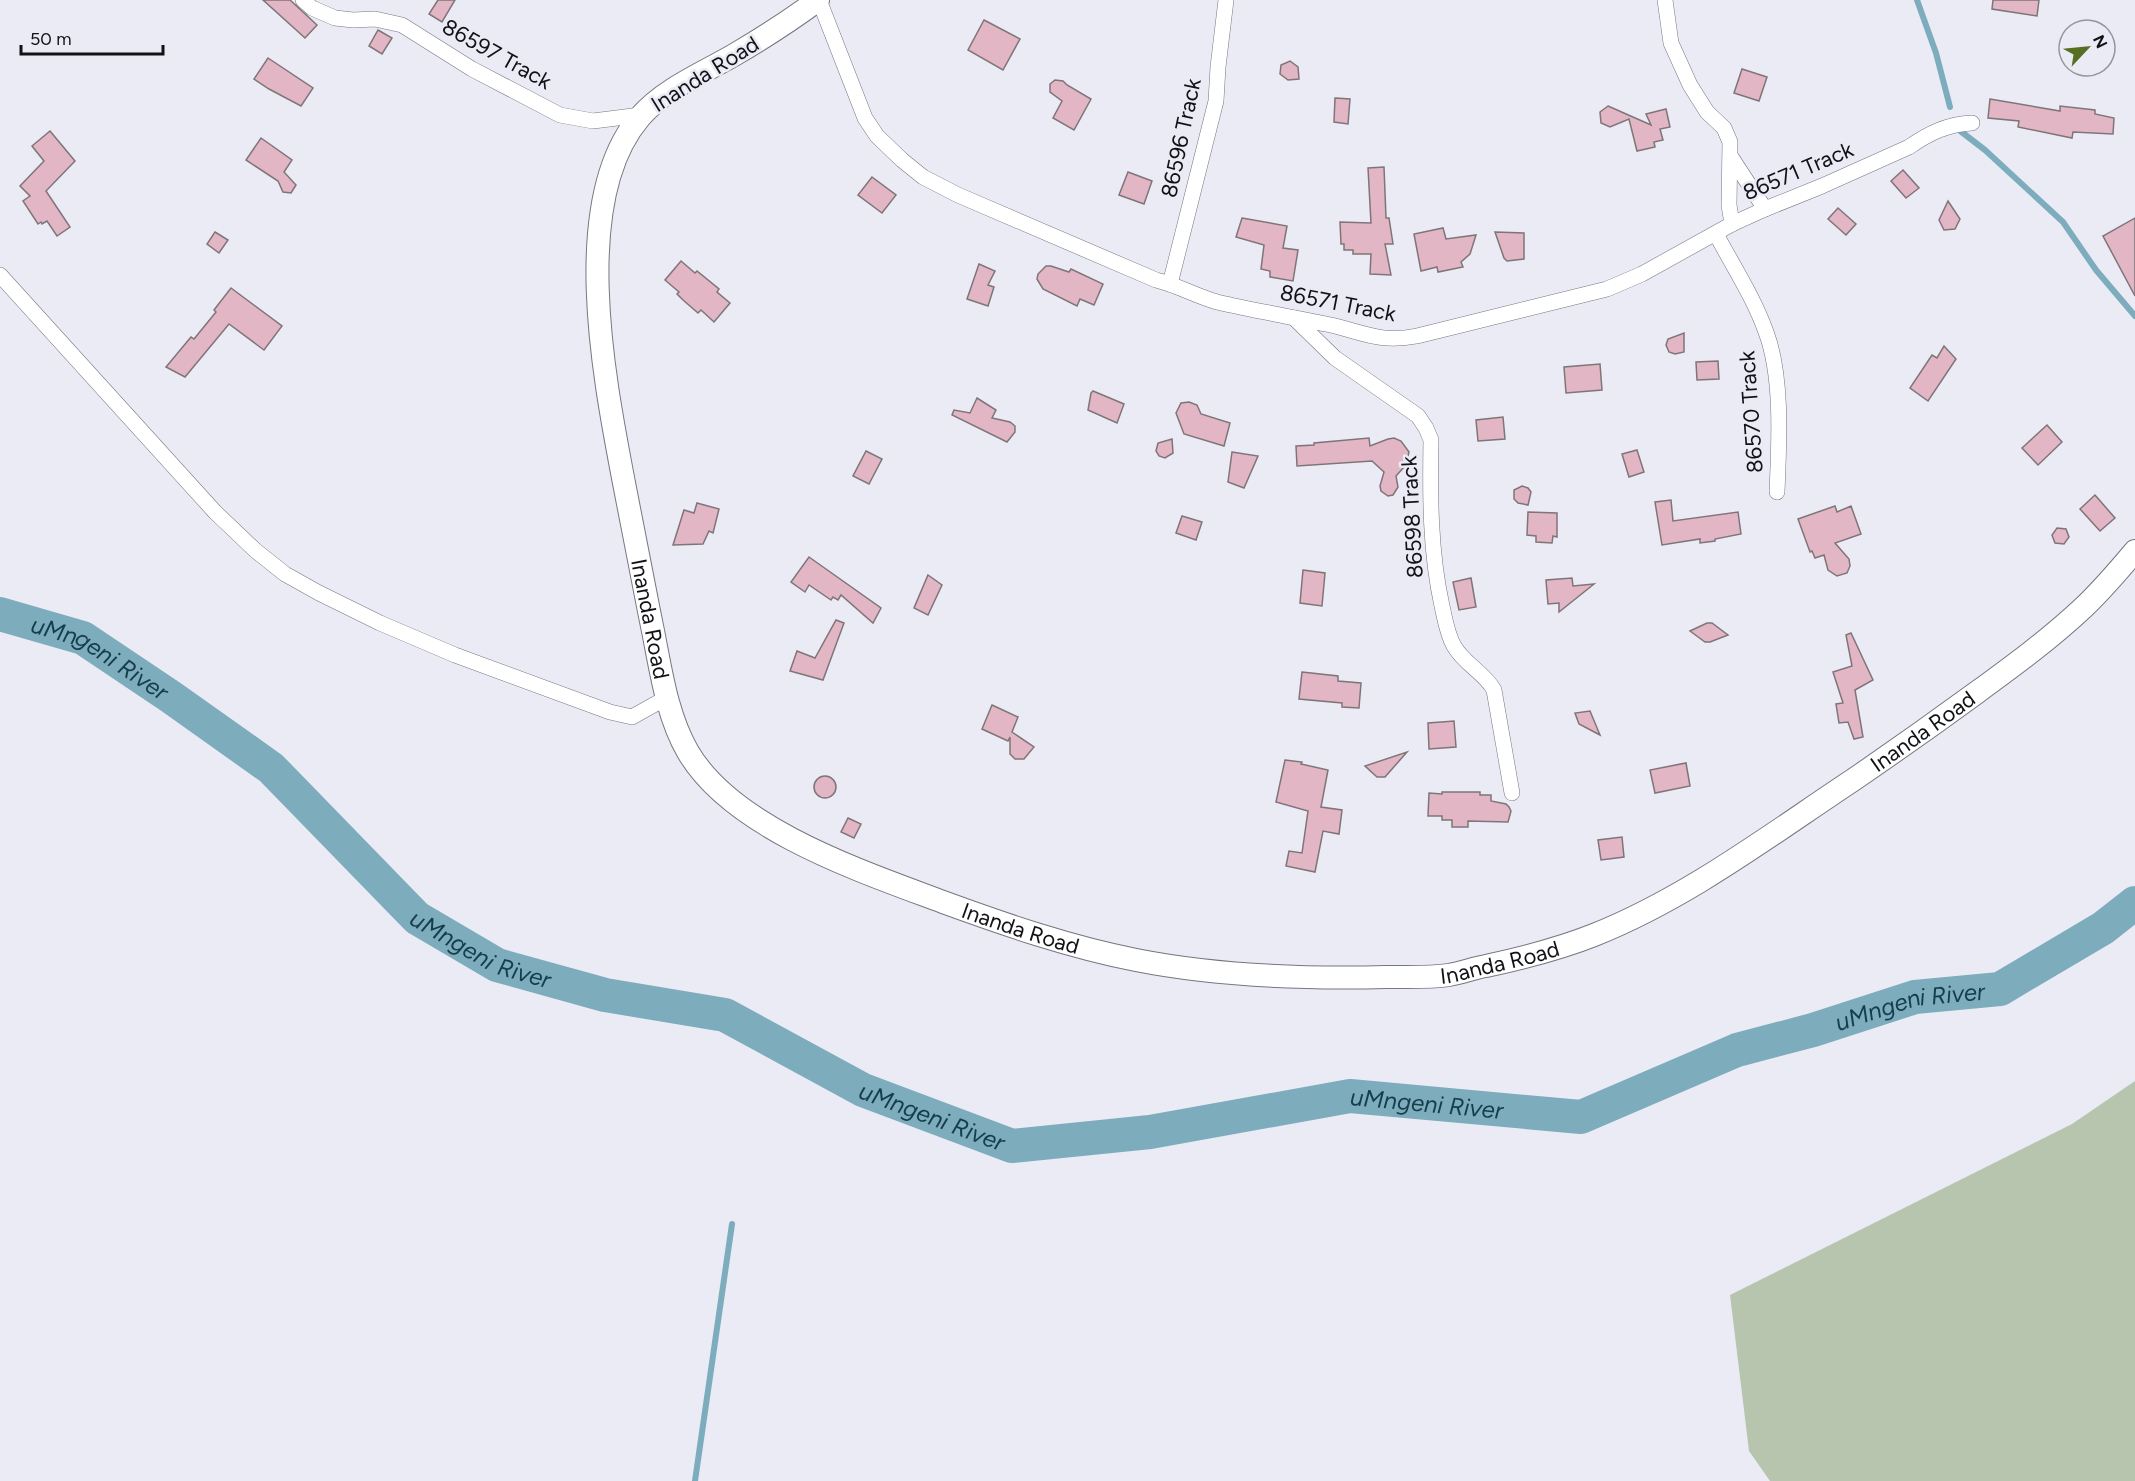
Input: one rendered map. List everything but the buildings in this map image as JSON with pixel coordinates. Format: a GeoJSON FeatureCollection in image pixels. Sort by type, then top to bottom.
{"type":"FeatureCollection","features":[{"type":"Feature","properties":{"kind":"street","name":"86597 Track"},"geometry":{"type":"LineString","coordinates":[[303,0],[312,8],[335,18],[375,19],[402,26],[472,69],[560,115],[593,121],[641,115]]}},
{"type":"Feature","properties":{"kind":"street","name":"Inanda Road"},"geometry":{"type":"LineString","coordinates":[[818,0],[775,31],[681,84],[641,115],[621,147],[604,192],[597,265],[603,348],[617,444],[666,698],[685,748],[715,787],[733,801],[771,826],[861,871],[988,919],[1095,951],[1139,961],[1198,969],[1262,975],[1352,978],[1449,975],[1519,960],[1596,934],[1641,915],[1727,864],[1908,743],[2025,658],[2087,604],[2135,552]]}},
{"type":"Feature","properties":{"kind":"street","name":"86571 Track"},"geometry":{"type":"LineString","coordinates":[[818,0],[865,118],[877,136],[924,177],[958,195],[1156,280],[1215,301],[1383,339],[1398,340],[1417,336],[1608,289],[1642,274],[1732,224],[1888,156],[1941,129],[1958,123],[1972,123]]}},
{"type":"Feature","properties":{"kind":"street","name":"86596 Track"},"geometry":{"type":"LineString","coordinates":[[1170,284],[1216,100],[1226,0]]}},
{"type":"Feature","properties":{"kind":"street"},"geometry":{"type":"LineString","coordinates":[[1665,0],[1671,43],[1690,85],[1707,112],[1728,135],[1731,157],[1729,205],[1732,224]]}},
{"type":"Feature","properties":{"kind":"street"},"geometry":{"type":"LineString","coordinates":[[1731,157],[1765,209]]}},
{"type":"Feature","properties":{"kind":"street","name":"86570 Track"},"geometry":{"type":"LineString","coordinates":[[1716,234],[1757,310],[1767,334],[1774,365],[1777,402],[1778,492]]}},
{"type":"Feature","properties":{"kind":"street"},"geometry":{"type":"LineString","coordinates":[[0,275],[215,512],[285,574],[380,623],[455,654],[610,712],[632,717],[666,698]]}},
{"type":"Feature","properties":{"kind":"street","name":"86598 Track"},"geometry":{"type":"LineString","coordinates":[[1294,318],[1335,358],[1418,416],[1426,428],[1431,440],[1431,544],[1447,628],[1452,644],[1494,690],[1512,793]]}},
{"type":"Feature","properties":{"kind":"green space"},"geometry":{"type":"Polygon","coordinates":[[[2135,1081],[2135,1481],[1770,1481],[1749,1451],[1730,1295],[2072,1124],[2135,1081]]]}},
{"type":"Feature","properties":{"kind":"waterway"},"geometry":{"type":"LineString","coordinates":[[1917,0],[1936,53],[1950,107]]}},
{"type":"Feature","properties":{"kind":"waterway"},"geometry":{"type":"LineString","coordinates":[[1959,130],[1985,150],[2063,222],[2096,270],[2135,316]]}},
{"type":"Feature","properties":{"kind":"waterway","name":"uMngeni River"},"geometry":{"type":"LineString","coordinates":[[0,614],[83,638],[171,697],[271,768],[417,918],[497,965],[605,995],[725,1015],[863,1090],[1012,1146],[1150,1132],[1350,1096],[1581,1117],[1737,1050],[1813,1030],[1915,997],[2000,989],[2103,928],[2135,903]]}},
{"type":"Feature","properties":{"kind":"waterway"},"geometry":{"type":"LineString","coordinates":[[695,1481],[732,1224]]}}]}
